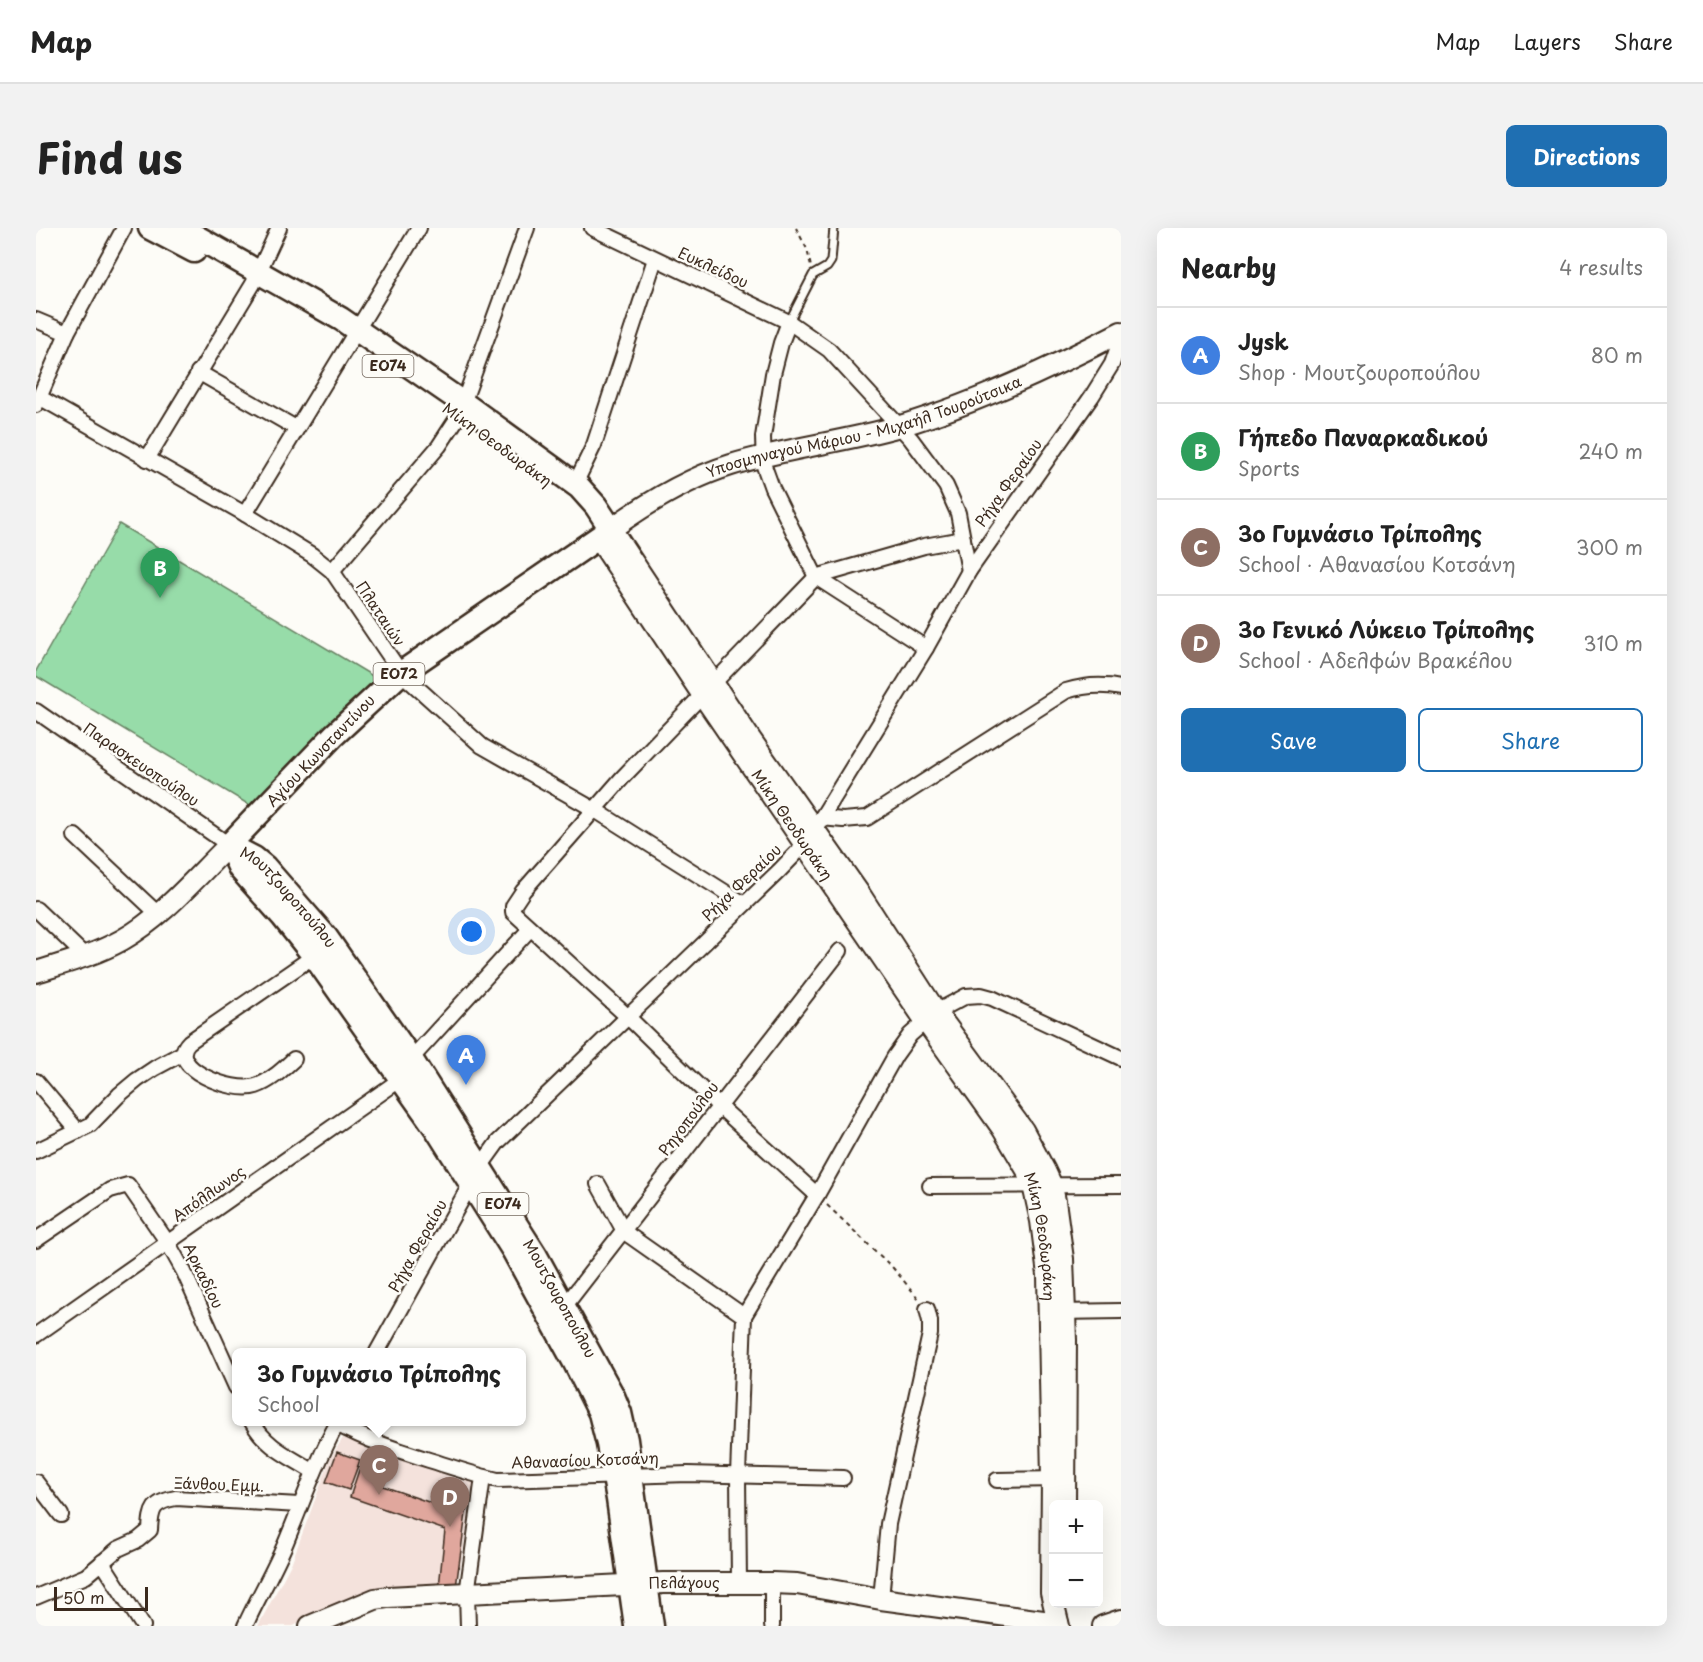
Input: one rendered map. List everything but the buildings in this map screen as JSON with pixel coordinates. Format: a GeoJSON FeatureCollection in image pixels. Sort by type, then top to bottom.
{"type":"FeatureCollection","features":[{"type":"Feature","properties":{"kind":"main road","name":"Μίκη Θεοδωράκη"},"geometry":{"type":"LineString","coordinates":[[150,228],[256,278]]}},
{"type":"Feature","properties":{"kind":"main road","name":"Μίκη Θεοδωράκη"},"geometry":{"type":"LineString","coordinates":[[181,228],[256,278],[353,334],[460,410],[575,484],[588,496],[605,534]]}},
{"type":"Feature","properties":{"kind":"main road","name":"Μίκη Θεοδωράκη"},"geometry":{"type":"LineString","coordinates":[[460,410],[567,496],[605,534]]}},
{"type":"Feature","properties":{"kind":"main road","name":"Αγίου Κωνσταντίνου"},"geometry":{"type":"LineString","coordinates":[[229,845],[334,735],[400,673],[605,534]]}},
{"type":"Feature","properties":{"kind":"main road","name":"Μουτζουροπούλου"},"geometry":{"type":"LineString","coordinates":[[229,845],[240,869],[283,916],[314,956],[401,1079],[536,1256],[564,1307],[620,1413],[623,1476],[639,1584],[652,1626]]}},
{"type":"Feature","properties":{"kind":"main road","name":"Μουτζουροπούλου"},"geometry":{"type":"LineString","coordinates":[[229,845],[254,858],[293,897],[346,965],[411,1059],[476,1176],[594,1400],[623,1476]]}},
{"type":"Feature","properties":{"kind":"main road","name":"Μουτζουροπούλου"},"geometry":{"type":"LineString","coordinates":[[636,1626],[639,1584]]}},
{"type":"Feature","properties":{"kind":"street"},"geometry":{"type":"LineString","coordinates":[[38,401],[67,333],[124,228]]}},
{"type":"Feature","properties":{"kind":"street"},"geometry":{"type":"LineString","coordinates":[[147,459],[256,278],[279,228]]}},
{"type":"Feature","properties":{"kind":"street"},"geometry":{"type":"LineString","coordinates":[[245,514],[418,228]]}},
{"type":"Feature","properties":{"kind":"street"},"geometry":{"type":"LineString","coordinates":[[332,572],[438,446],[460,410],[527,228]]}},
{"type":"Feature","properties":{"kind":"street","name":"Ευκλείδου"},"geometry":{"type":"LineString","coordinates":[[592,228],[789,322],[829,350],[911,439],[946,486],[958,513],[969,571]]}},
{"type":"Feature","properties":{"kind":"street"},"geometry":{"type":"LineString","coordinates":[[575,484],[594,445],[655,259]]}},
{"type":"Feature","properties":{"kind":"street"},"geometry":{"type":"LineString","coordinates":[[36,320],[67,333]]}},
{"type":"Feature","properties":{"kind":"street"},"geometry":{"type":"LineString","coordinates":[[789,322],[773,374],[763,437],[763,457],[767,475],[816,577],[926,648]]}},
{"type":"Feature","properties":{"kind":"street","name":"Υποσμηναγού Μάριου - Μιχαήλ Τουρούτσικα"},"geometry":{"type":"LineString","coordinates":[[605,534],[665,495],[731,465],[899,426],[993,393],[1121,332]]}},
{"type":"Feature","properties":{"kind":"street","name":"Ρήγα Φεραίου"},"geometry":{"type":"LineString","coordinates":[[380,1348],[476,1176],[508,1131],[779,871],[814,831],[926,648],[969,571],[1112,364],[1121,338]]}},
{"type":"Feature","properties":{"kind":"street"},"geometry":{"type":"LineString","coordinates":[[198,372],[296,428]]}},
{"type":"Feature","properties":{"kind":"street","name":"Πλαταιών"},"geometry":{"type":"LineString","coordinates":[[38,401],[245,514],[312,555],[332,572],[400,673],[482,746],[594,810],[744,904]]}},
{"type":"Feature","properties":{"kind":"street","name":"Μίκη Θεοδωράκη"},"geometry":{"type":"LineString","coordinates":[[605,534],[708,689],[861,896],[931,1016],[1023,1130],[1042,1185],[1063,1259],[1058,1312],[1059,1479],[1051,1593],[1058,1625]]}},
{"type":"Feature","properties":{"kind":"street"},"geometry":{"type":"LineString","coordinates":[[817,1195],[719,1106],[628,1017],[530,929],[513,912],[513,906],[523,891],[623,777],[816,577],[924,546],[963,539]]}},
{"type":"Feature","properties":{"kind":"street"},"geometry":{"type":"LineString","coordinates":[[814,831],[843,820],[867,818],[1066,691],[1083,686],[1107,685],[1121,688]]}},
{"type":"Feature","properties":{"kind":"street","name":"Παρασκευοπούλου"},"geometry":{"type":"LineString","coordinates":[[36,711],[229,845]]}},
{"type":"Feature","properties":{"kind":"street"},"geometry":{"type":"LineString","coordinates":[[75,836],[158,914]]}},
{"type":"Feature","properties":{"kind":"street","name":"Αγίου Κωνσταντίνου"},"geometry":{"type":"LineString","coordinates":[[36,972],[85,956],[124,939],[158,914],[229,845]]}},
{"type":"Feature","properties":{"kind":"street"},"geometry":{"type":"LineString","coordinates":[[36,909],[85,956]]}},
{"type":"Feature","properties":{"kind":"street"},"geometry":{"type":"LineString","coordinates":[[401,1079],[411,1059],[530,929]]}},
{"type":"Feature","properties":{"kind":"street","name":"Ρηγοπούλου"},"geometry":{"type":"LineString","coordinates":[[564,1307],[840,951]]}},
{"type":"Feature","properties":{"kind":"street"},"geometry":{"type":"LineString","coordinates":[[294,1059],[256,1087],[243,1088],[230,1087],[201,1075],[188,1063],[183,1053],[185,1045],[189,1042],[314,956]]}},
{"type":"Feature","properties":{"kind":"street"},"geometry":{"type":"LineString","coordinates":[[739,1582],[738,1475],[744,1316],[817,1195],[895,1056],[910,1035],[931,1016],[966,996],[981,994],[1121,1058]]}},
{"type":"Feature","properties":{"kind":"street"},"geometry":{"type":"LineString","coordinates":[[36,1151],[90,1125],[136,1080],[183,1053]]}},
{"type":"Feature","properties":{"kind":"street","name":"Απόλλωνος"},"geometry":{"type":"LineString","coordinates":[[36,1335],[401,1079]]}},
{"type":"Feature","properties":{"kind":"street"},"geometry":{"type":"LineString","coordinates":[[36,1081],[78,1131]]}},
{"type":"Feature","properties":{"kind":"street"},"geometry":{"type":"LineString","coordinates":[[598,1184],[624,1231],[744,1316]]}},
{"type":"Feature","properties":{"kind":"street","name":"Αρκαδίου"},"geometry":{"type":"LineString","coordinates":[[36,1240],[110,1190],[128,1185],[168,1243],[184,1272],[232,1376]]}},
{"type":"Feature","properties":{"kind":"street"},"geometry":{"type":"LineString","coordinates":[[930,1186],[1121,1185]]}},
{"type":"Feature","properties":{"kind":"street"},"geometry":{"type":"LineString","coordinates":[[881,1599],[888,1524],[930,1334],[927,1309]]}},
{"type":"Feature","properties":{"kind":"street"},"geometry":{"type":"LineString","coordinates":[[1058,1312],[1121,1311]]}},
{"type":"Feature","properties":{"kind":"street"},"geometry":{"type":"LineString","coordinates":[[254,1426],[268,1444],[314,1472]]}},
{"type":"Feature","properties":{"kind":"street"},"geometry":{"type":"LineString","coordinates":[[245,1626],[286,1543],[299,1505],[336,1426]]}},
{"type":"Feature","properties":{"kind":"street","name":"Αθανασίου Κοτσάνη"},"geometry":{"type":"LineString","coordinates":[[342,1426],[389,1447],[483,1477],[508,1480],[738,1475],[843,1478]]}},
{"type":"Feature","properties":{"kind":"street"},"geometry":{"type":"LineString","coordinates":[[468,1626],[467,1594],[483,1477]]}},
{"type":"Feature","properties":{"kind":"street"},"geometry":{"type":"LineString","coordinates":[[997,1479],[1059,1479]]}},
{"type":"Feature","properties":{"kind":"street","name":"Μίκη Θεοδωράκη"},"geometry":{"type":"LineString","coordinates":[[1059,1479],[1064,1500]]}},
{"type":"Feature","properties":{"kind":"street"},"geometry":{"type":"LineString","coordinates":[[36,1482],[61,1515]]}},
{"type":"Feature","properties":{"kind":"street","name":"Ξάνθου Εμμ."},"geometry":{"type":"LineString","coordinates":[[36,1597],[86,1576],[118,1550],[138,1540],[150,1530],[154,1507],[164,1500],[176,1498],[299,1505]]}},
{"type":"Feature","properties":{"kind":"street"},"geometry":{"type":"LineString","coordinates":[[102,1562],[144,1626]]}},
{"type":"Feature","properties":{"kind":"street","name":"Πελάγους"},"geometry":{"type":"LineString","coordinates":[[310,1626],[375,1599],[639,1584],[739,1582],[807,1586],[987,1620],[1058,1625]]}},
{"type":"Feature","properties":{"kind":"street"},"geometry":{"type":"LineString","coordinates":[[772,1583],[772,1626]]}},
{"type":"Feature","properties":{"kind":"street"},"geometry":{"type":"LineString","coordinates":[[1058,1625],[1064,1608]]}},
{"type":"Feature","properties":{"kind":"street"},"geometry":{"type":"LineString","coordinates":[[1103,1626],[1121,1620]]}},
{"type":"Feature","properties":{"kind":"lane"},"geometry":{"type":"LineString","coordinates":[[789,322],[813,275],[827,267],[831,261],[834,228]]}},
{"type":"Feature","properties":{"kind":"path"},"geometry":{"type":"LineString","coordinates":[[796,228],[807,249],[813,275]]}},
{"type":"Feature","properties":{"kind":"path"},"geometry":{"type":"LineString","coordinates":[[817,1195],[893,1268],[927,1309]]}},
{"type":"Feature","properties":{"kind":"shaded area"},"geometry":{"type":"Polygon","coordinates":[[[343,1438],[474,1483],[457,1588],[376,1590],[293,1626],[258,1626],[291,1564],[331,1457],[343,1438]]]}},
{"type":"Feature","properties":{"kind":"green space"},"geometry":{"type":"Polygon","coordinates":[[[119,524],[376,678],[251,806],[36,676],[36,671],[119,524]]]}},
{"type":"Feature","properties":{"kind":"place","name":"Γήπεδο Παναρκαδικού"},"geometry":{"type":"Point","coordinates":[160,598]}},
{"type":"Feature","properties":{"kind":"place","name":"Jysk"},"geometry":{"type":"Point","coordinates":[466,1085]}},
{"type":"Feature","properties":{"kind":"place","name":"3ο Γυμνάσιο Τρίπολης"},"geometry":{"type":"Point","coordinates":[379,1495]}},
{"type":"Feature","properties":{"kind":"place","name":"3ο Γενικό Λύκειο Τρίπολης"},"geometry":{"type":"Point","coordinates":[450,1527]}}]}
